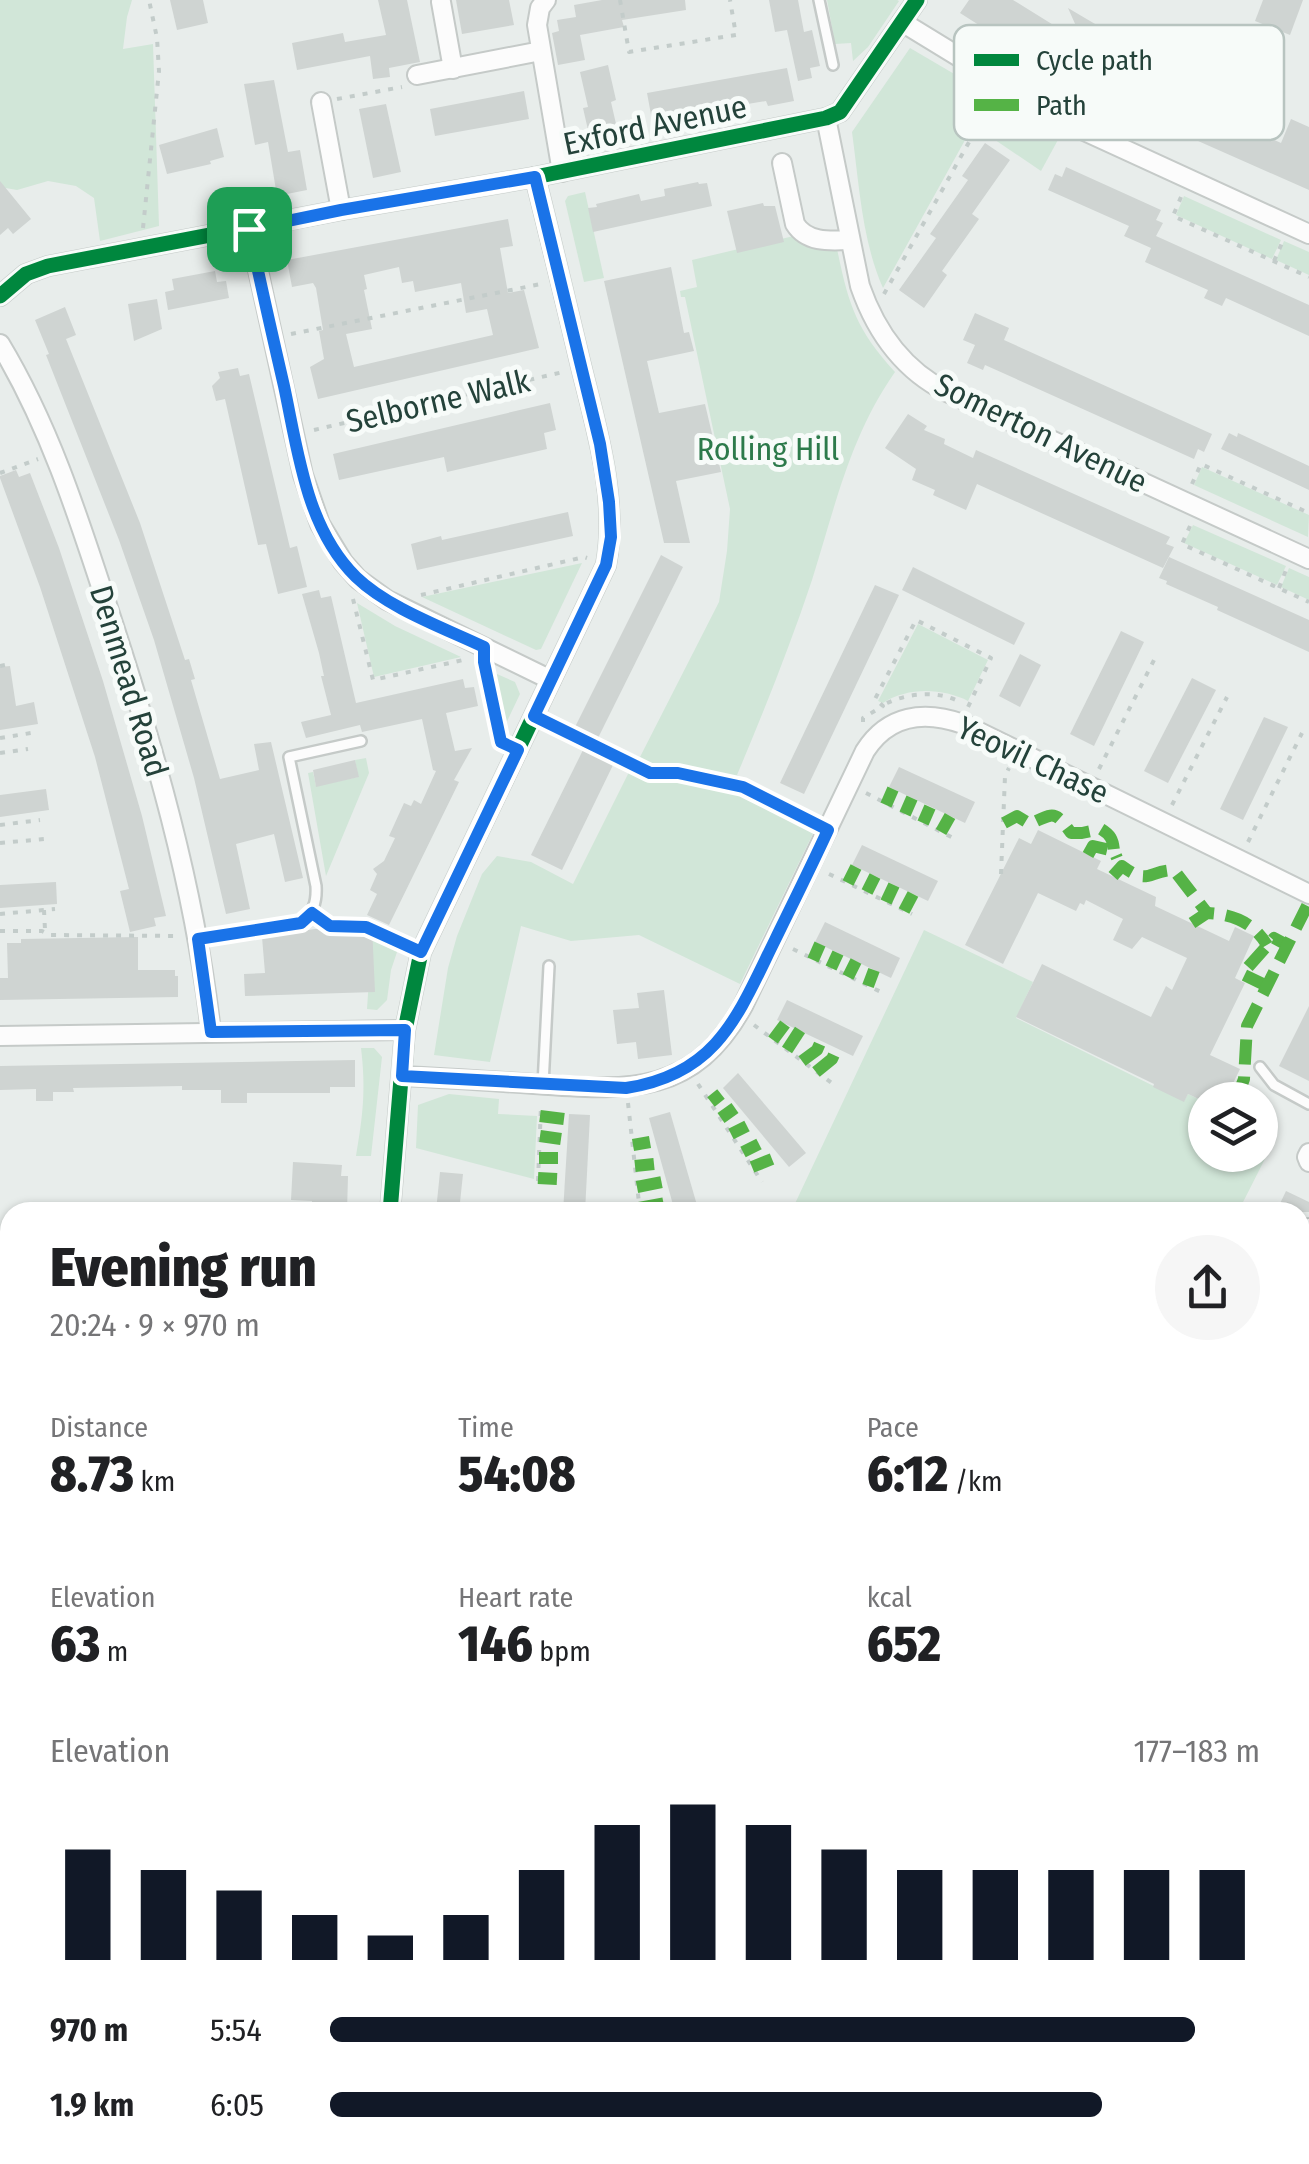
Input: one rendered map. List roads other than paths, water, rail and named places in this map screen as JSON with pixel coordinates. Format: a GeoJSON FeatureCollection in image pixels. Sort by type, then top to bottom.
{"type":"FeatureCollection","features":[{"type":"Feature","properties":{"kind":"street"},"geometry":{"type":"LineString","coordinates":[[546,0],[540,8],[537,26],[562,172]]}},
{"type":"Feature","properties":{"kind":"street"},"geometry":{"type":"LineString","coordinates":[[826,118],[840,112],[917,0]]}},
{"type":"Feature","properties":{"kind":"street"},"geometry":{"type":"LineString","coordinates":[[441,2],[453,69]]}},
{"type":"Feature","properties":{"kind":"street"},"geometry":{"type":"LineString","coordinates":[[902,22],[954,55]]}},
{"type":"Feature","properties":{"kind":"street"},"geometry":{"type":"LineString","coordinates":[[417,76],[541,51]]}},
{"type":"Feature","properties":{"kind":"street"},"geometry":{"type":"LineString","coordinates":[[321,102],[341,210]]}},
{"type":"Feature","properties":{"kind":"street","name":"Exford Avenue"},"geometry":{"type":"LineString","coordinates":[[0,296],[26,274],[48,266],[562,172],[826,118]]}},
{"type":"Feature","properties":{"kind":"street","name":"Somerton Avenue"},"geometry":{"type":"LineString","coordinates":[[826,118],[860,286],[872,316],[898,356],[940,388],[1309,558]]}},
{"type":"Feature","properties":{"kind":"street"},"geometry":{"type":"LineString","coordinates":[[1106,140],[1309,234]]}},
{"type":"Feature","properties":{"kind":"street"},"geometry":{"type":"LineString","coordinates":[[782,163],[798,231],[828,241],[850,240]]}},
{"type":"Feature","properties":{"kind":"street"},"geometry":{"type":"LineString","coordinates":[[391,1202],[405,1030],[421,952],[606,565],[611,537],[600,444],[535,177]]}},
{"type":"Feature","properties":{"kind":"street"},"geometry":{"type":"LineString","coordinates":[[249,229],[303,475],[320,524],[343,562],[386,600],[551,680]]}},
{"type":"Feature","properties":{"kind":"street","name":"Denmead Road"},"geometry":{"type":"LineString","coordinates":[[0,344],[24,383],[54,453],[147,727],[198,937],[211,1032]]}},
{"type":"Feature","properties":{"kind":"street","name":"Yeovil Chase"},"geometry":{"type":"LineString","coordinates":[[402,1076],[626,1088],[654,1082],[686,1068],[711,1050],[739,1013],[865,752],[885,728],[906,718],[929,716],[963,724],[1309,894]]}},
{"type":"Feature","properties":{"kind":"street"},"geometry":{"type":"LineString","coordinates":[[0,1036],[405,1030]]}},
{"type":"Feature","properties":{"kind":"street"},"geometry":{"type":"LineString","coordinates":[[1309,1152],[1309,1162]]}},
{"type":"Feature","properties":{"kind":"lane"},"geometry":{"type":"LineString","coordinates":[[819,0],[834,65]]}},
{"type":"Feature","properties":{"kind":"lane"},"geometry":{"type":"LineString","coordinates":[[198,937],[301,923],[312,913],[316,886],[290,757],[361,741]]}},
{"type":"Feature","properties":{"kind":"lane"},"geometry":{"type":"LineString","coordinates":[[543,1085],[549,966]]}},
{"type":"Feature","properties":{"kind":"lane"},"geometry":{"type":"LineString","coordinates":[[1260,1067],[1274,1085],[1309,1104]]}},
{"type":"Feature","properties":{"kind":"park label","name":"Rolling Hill"},"geometry":{"type":"Point","coordinates":[768,449]}}]}
